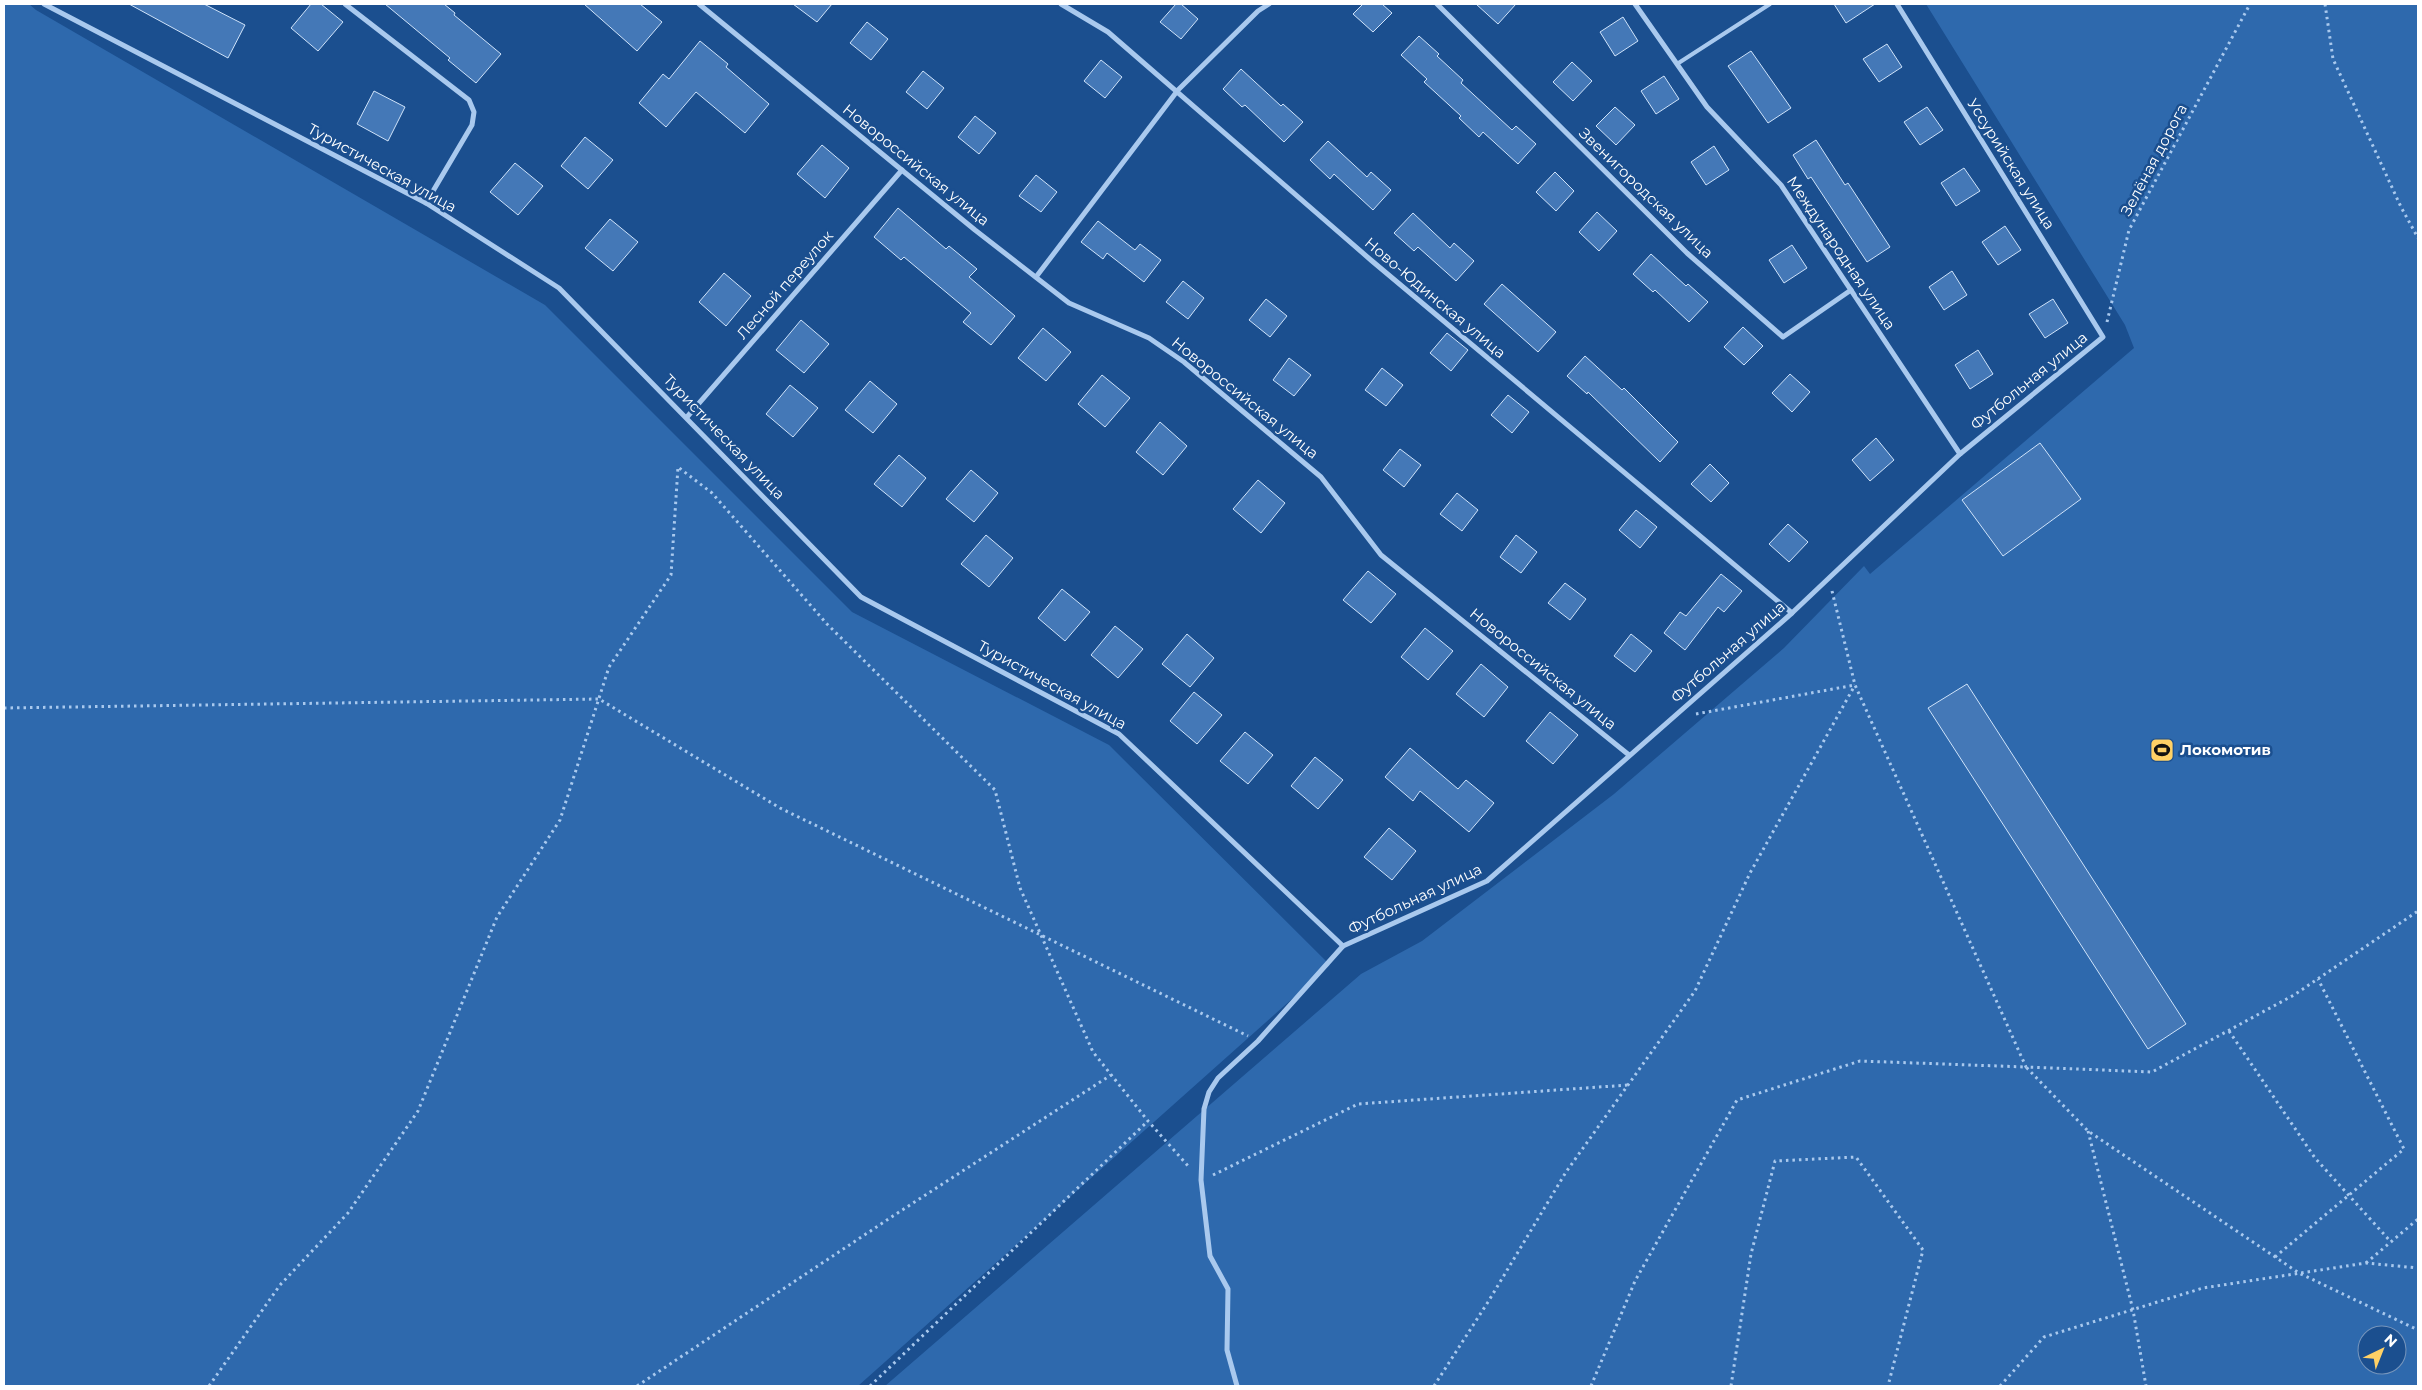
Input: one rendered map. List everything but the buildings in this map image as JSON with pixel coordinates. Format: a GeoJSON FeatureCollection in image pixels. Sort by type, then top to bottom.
{"type":"FeatureCollection","features":[{"type":"Feature","properties":{"kind":"street","name":"Туристическая улица"},"geometry":{"type":"LineString","coordinates":[[44,4],[426,203],[559,288],[861,597],[1119,734],[1343,946]]}},
{"type":"Feature","properties":{"kind":"street"},"geometry":{"type":"LineString","coordinates":[[345,4],[469,100],[472,106],[474,112],[472,125],[426,203]]}},
{"type":"Feature","properties":{"kind":"street","name":"Новороссийская улица"},"geometry":{"type":"LineString","coordinates":[[699,4],[902,170],[1069,303],[1149,338],[1184,362],[1321,477],[1381,555],[1629,755]]}},
{"type":"Feature","properties":{"kind":"street","name":"Ново-Юдинская улица"},"geometry":{"type":"LineString","coordinates":[[1060,4],[1108,32],[1178,90],[1379,268],[1792,613]]}},
{"type":"Feature","properties":{"kind":"street"},"geometry":{"type":"LineString","coordinates":[[1036,277],[1178,90],[1258,11],[1270,4]]}},
{"type":"Feature","properties":{"kind":"street","name":"Звенигородская улица"},"geometry":{"type":"LineString","coordinates":[[1436,4],[1687,253],[1783,338],[1851,290]]}},
{"type":"Feature","properties":{"kind":"street","name":"Международная улица"},"geometry":{"type":"LineString","coordinates":[[1635,4],[1707,107],[1781,185],[1960,454]]}},
{"type":"Feature","properties":{"kind":"street","name":"Уссурийская улица"},"geometry":{"type":"LineString","coordinates":[[1897,4],[2103,337]]}},
{"type":"Feature","properties":{"kind":"street","name":"Лесной переулок"},"geometry":{"type":"LineString","coordinates":[[687,417],[902,170]]}},
{"type":"Feature","properties":{"kind":"street","name":"Футбольная улица"},"geometry":{"type":"LineString","coordinates":[[1343,946],[1487,881],[1792,613],[1960,454],[2103,337]]}},
{"type":"Feature","properties":{"kind":"street"},"geometry":{"type":"LineString","coordinates":[[1237,1386],[1227,1350],[1228,1289],[1210,1256],[1201,1180],[1204,1109],[1209,1092],[1218,1078],[1258,1041],[1343,946]]}},
{"type":"Feature","properties":{"kind":"lane"},"geometry":{"type":"LineString","coordinates":[[1677,64],[1770,4]]}},
{"type":"Feature","properties":{"kind":"path","name":"Зелёная дорога"},"geometry":{"type":"LineString","coordinates":[[2103,337],[2129,230],[2250,4]]}},
{"type":"Feature","properties":{"kind":"path"},"geometry":{"type":"LineString","coordinates":[[2326,4],[2333,59],[2401,207],[2418,238]]}},
{"type":"Feature","properties":{"kind":"path"},"geometry":{"type":"LineString","coordinates":[[209,1386],[280,1285],[348,1213],[418,1111],[497,917],[560,820],[609,668],[671,575],[678,467],[712,493],[827,624],[995,790],[1020,888],[1093,1052],[1148,1121],[1201,1180],[1358,1104],[1628,1085]]}},
{"type":"Feature","properties":{"kind":"path"},"geometry":{"type":"LineString","coordinates":[[1829,578],[1856,685],[2026,1066],[2088,1131],[2275,1257],[2299,1273],[2418,1330]]}},
{"type":"Feature","properties":{"kind":"path"},"geometry":{"type":"LineString","coordinates":[[1671,719],[1856,685]]}},
{"type":"Feature","properties":{"kind":"path"},"geometry":{"type":"LineString","coordinates":[[1434,1386],[1488,1302],[1566,1172],[1696,991],[1750,873],[1856,685]]}},
{"type":"Feature","properties":{"kind":"path"},"geometry":{"type":"LineString","coordinates":[[4,708],[599,699],[780,808],[1040,933],[1258,1041]]}},
{"type":"Feature","properties":{"kind":"path"},"geometry":{"type":"LineString","coordinates":[[1591,1386],[1635,1281],[1737,1100],[1860,1062],[2026,1066],[2152,1072],[2294,995],[2418,911]]}},
{"type":"Feature","properties":{"kind":"path"},"geometry":{"type":"LineString","coordinates":[[2275,1257],[2404,1149],[2318,979]]}},
{"type":"Feature","properties":{"kind":"path"},"geometry":{"type":"LineString","coordinates":[[2229,1030],[2315,1158],[2391,1242]]}},
{"type":"Feature","properties":{"kind":"path"},"geometry":{"type":"LineString","coordinates":[[636,1386],[893,1216],[1112,1075]]}},
{"type":"Feature","properties":{"kind":"path"},"geometry":{"type":"LineString","coordinates":[[870,1386],[1148,1121]]}},
{"type":"Feature","properties":{"kind":"path"},"geometry":{"type":"LineString","coordinates":[[2088,1131],[2133,1310],[2146,1386]]}},
{"type":"Feature","properties":{"kind":"path"},"geometry":{"type":"LineString","coordinates":[[1731,1386],[1751,1254],[1775,1161],[1856,1157],[1923,1250],[1888,1386]]}},
{"type":"Feature","properties":{"kind":"path"},"geometry":{"type":"LineString","coordinates":[[2366,1263],[2418,1219]]}},
{"type":"Feature","properties":{"kind":"path"},"geometry":{"type":"LineString","coordinates":[[2000,1386],[2044,1337],[2203,1288],[2366,1263],[2418,1268]]}},
{"type":"Feature","properties":{"kind":"shaded area"},"geometry":{"type":"Polygon","coordinates":[[[4,4],[29,4],[36,10],[545,305],[852,612],[1109,745],[1330,965],[858,1386],[4,1386],[4,4]]]}},
{"type":"Feature","properties":{"kind":"shaded area"},"geometry":{"type":"Polygon","coordinates":[[[1926,4],[2418,4],[2418,1386],[885,1386],[1361,974],[1422,941],[1614,794],[1784,648],[1864,566],[1870,574],[2134,348],[2125,325],[1926,4]]]}},
{"type":"Feature","properties":{"kind":"place","name":"Локомотив"},"geometry":{"type":"Point","coordinates":[2162,750]}}]}
